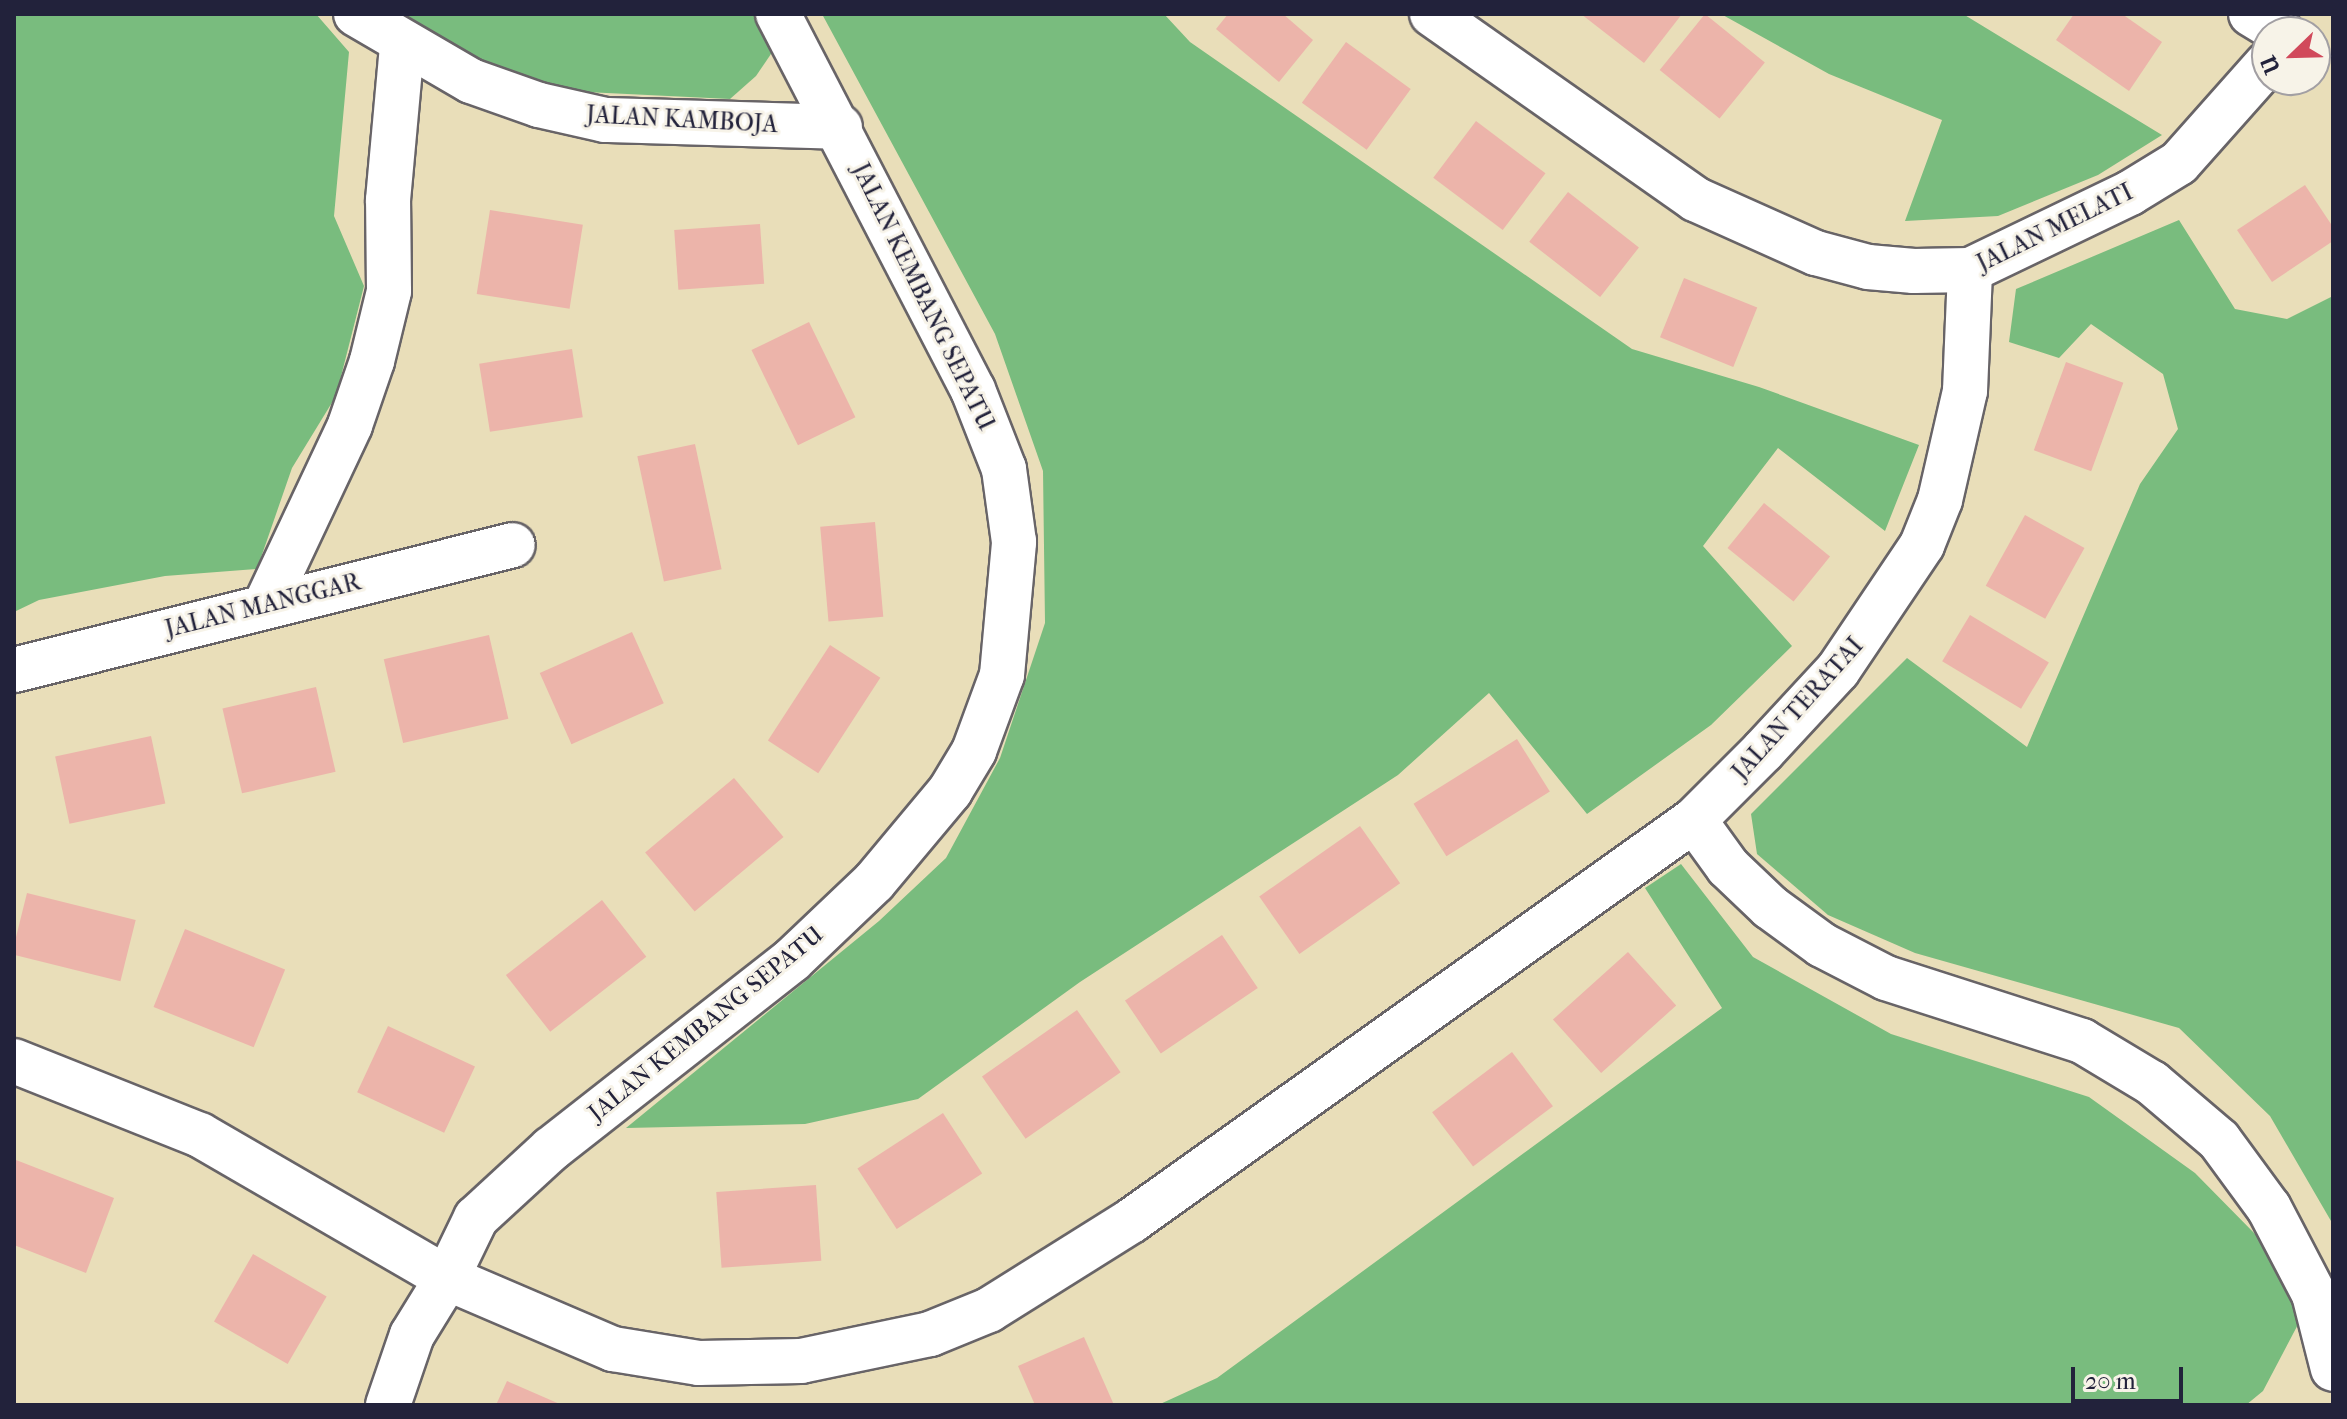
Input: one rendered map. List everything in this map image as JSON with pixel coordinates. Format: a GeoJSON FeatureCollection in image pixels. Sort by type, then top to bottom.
{"type":"FeatureCollection","features":[{"type":"Feature","properties":{"kind":"street","name":"JALAN KAMBOJA"},"geometry":{"type":"LineString","coordinates":[[356,14],[402,45],[471,81],[539,105],[605,120],[840,127]]}},
{"type":"Feature","properties":{"kind":"street","name":"JALAN KEMBANG SEPATU"},"geometry":{"type":"LineString","coordinates":[[388,1405],[412,1335],[447,1278],[476,1218],[551,1149],[792,960],[906,847],[974,751],[1002,675],[1014,542],[1004,469],[973,390],[840,127],[778,14]]}},
{"type":"Feature","properties":{"kind":"street","name":"JALAN MELATI"},"geometry":{"type":"LineString","coordinates":[[1432,14],[1598,134],[1695,199],[1753,229],[1868,267],[1970,270],[2004,249],[2084,217],[2179,163],[2251,82]]}},
{"type":"Feature","properties":{"kind":"street"},"geometry":{"type":"LineString","coordinates":[[265,606],[350,425],[372,361],[389,291],[388,200],[402,45]]}},
{"type":"Feature","properties":{"kind":"street","name":"JALAN TERATAI"},"geometry":{"type":"LineString","coordinates":[[14,1061],[200,1135],[447,1278],[613,1349],[699,1363],[801,1361],[930,1334],[989,1310],[1131,1221],[1694,820],[1838,670],[1922,545],[1940,500],[1965,391],[1970,270]]}},
{"type":"Feature","properties":{"kind":"street","name":"JALAN MANGGAR"},"geometry":{"type":"LineString","coordinates":[[14,670],[513,545]]}},
{"type":"Feature","properties":{"kind":"street"},"geometry":{"type":"LineString","coordinates":[[1694,820],[1728,867],[1770,907],[1822,945],[1886,978],[2082,1041],[2152,1083],[2219,1140],[2269,1208],[2314,1294],[2333,1369]]}},
{"type":"Feature","properties":{"kind":"green space"},"geometry":{"type":"Polygon","coordinates":[[[14,14],[316,14],[349,52],[334,216],[364,286],[336,396],[292,468],[257,569],[165,576],[39,600],[14,612],[14,14]]]}},
{"type":"Feature","properties":{"kind":"green space"},"geometry":{"type":"Polygon","coordinates":[[[393,14],[757,14],[775,48],[756,76],[730,99],[586,92],[490,68],[393,14]]]}},
{"type":"Feature","properties":{"kind":"green space"},"geometry":{"type":"Polygon","coordinates":[[[822,14],[1164,14],[1190,42],[1632,349],[1759,387],[1919,445],[1885,531],[1778,448],[1703,546],[1792,646],[1711,725],[1587,814],[1489,693],[1398,775],[1080,982],[918,1099],[805,1124],[626,1128],[879,921],[946,858],[1000,758],[1045,623],[1043,471],[995,334],[822,14]]]}},
{"type":"Feature","properties":{"kind":"green space"},"geometry":{"type":"Polygon","coordinates":[[[1721,14],[1963,14],[2162,135],[2098,175],[1998,216],[1905,221],[1942,120],[1829,74],[1721,14]]]}},
{"type":"Feature","properties":{"kind":"green space"},"geometry":{"type":"Polygon","coordinates":[[[2179,220],[2235,309],[2287,319],[2333,296],[2331,1221],[2270,1116],[2179,1028],[1915,953],[1828,915],[1757,854],[1751,814],[1907,658],[2027,747],[2140,484],[2178,429],[2163,374],[2091,324],[2059,358],[2009,342],[2016,289],[2179,220]]]}},
{"type":"Feature","properties":{"kind":"green space"},"geometry":{"type":"Polygon","coordinates":[[[1681,864],[1753,957],[1891,1034],[2089,1097],[2195,1173],[2314,1294],[2263,1391],[2246,1405],[1158,1405],[1217,1378],[1722,1008],[1645,888],[1681,864]]]}},
{"type":"Feature","properties":{"kind":"building"},"geometry":{"type":"Polygon","coordinates":[[[1228,14],[1283,14],[1313,40],[1279,82],[1216,29],[1228,14]]]}},
{"type":"Feature","properties":{"kind":"building"},"geometry":{"type":"Polygon","coordinates":[[[1581,14],[1682,14],[1644,63],[1581,14]]]}},
{"type":"Feature","properties":{"kind":"building"},"geometry":{"type":"Polygon","coordinates":[[[1705,14],[1765,62],[1720,118],[1660,70],[1705,14]]]}},
{"type":"Feature","properties":{"kind":"building"},"geometry":{"type":"Polygon","coordinates":[[[2074,14],[2122,14],[2162,42],[2129,91],[2056,40],[2074,14]]]}},
{"type":"Feature","properties":{"kind":"building"},"geometry":{"type":"Polygon","coordinates":[[[1346,42],[1411,89],[1367,150],[1302,103],[1346,42]]]}},
{"type":"Feature","properties":{"kind":"building"},"geometry":{"type":"Polygon","coordinates":[[[1476,121],[1545,173],[1503,230],[1433,178],[1476,121]]]}},
{"type":"Feature","properties":{"kind":"building"},"geometry":{"type":"Polygon","coordinates":[[[2305,185],[2333,227],[2333,241],[2272,282],[2237,230],[2305,185]]]}},
{"type":"Feature","properties":{"kind":"building"},"geometry":{"type":"Polygon","coordinates":[[[1568,192],[1639,247],[1600,297],[1529,242],[1568,192]]]}},
{"type":"Feature","properties":{"kind":"building"},"geometry":{"type":"Polygon","coordinates":[[[490,210],[583,225],[570,309],[477,294],[490,210]]]}},
{"type":"Feature","properties":{"kind":"building"},"geometry":{"type":"Polygon","coordinates":[[[760,224],[764,284],[678,290],[674,230],[760,224]]]}},
{"type":"Feature","properties":{"kind":"building"},"geometry":{"type":"Polygon","coordinates":[[[1684,278],[1757,308],[1733,367],[1660,337],[1684,278]]]}},
{"type":"Feature","properties":{"kind":"building"},"geometry":{"type":"Polygon","coordinates":[[[809,322],[855,417],[798,445],[751,350],[809,322]]]}},
{"type":"Feature","properties":{"kind":"building"},"geometry":{"type":"Polygon","coordinates":[[[572,349],[583,417],[490,432],[479,364],[572,349]]]}},
{"type":"Feature","properties":{"kind":"building"},"geometry":{"type":"Polygon","coordinates":[[[2066,362],[2123,383],[2091,471],[2034,450],[2066,362]]]}},
{"type":"Feature","properties":{"kind":"building"},"geometry":{"type":"Polygon","coordinates":[[[695,444],[722,569],[664,581],[637,456],[695,444]]]}},
{"type":"Feature","properties":{"kind":"building"},"geometry":{"type":"Polygon","coordinates":[[[1764,503],[1830,556],[1794,602],[1727,548],[1764,503]]]}},
{"type":"Feature","properties":{"kind":"building"},"geometry":{"type":"Polygon","coordinates":[[[2025,515],[2084,548],[2045,619],[1986,586],[2025,515]]]}},
{"type":"Feature","properties":{"kind":"building"},"geometry":{"type":"Polygon","coordinates":[[[875,522],[883,617],[828,621],[820,527],[875,522]]]}},
{"type":"Feature","properties":{"kind":"building"},"geometry":{"type":"Polygon","coordinates":[[[1970,615],[2049,662],[2021,709],[1942,661],[1970,615]]]}},
{"type":"Feature","properties":{"kind":"building"},"geometry":{"type":"Polygon","coordinates":[[[632,632],[664,703],[571,744],[540,673],[632,632]]]}},
{"type":"Feature","properties":{"kind":"building"},"geometry":{"type":"Polygon","coordinates":[[[489,635],[508,719],[403,743],[384,659],[489,635]]]}},
{"type":"Feature","properties":{"kind":"building"},"geometry":{"type":"Polygon","coordinates":[[[830,645],[880,678],[818,773],[768,741],[830,645]]]}},
{"type":"Feature","properties":{"kind":"building"},"geometry":{"type":"Polygon","coordinates":[[[316,687],[336,772],[242,793],[222,709],[316,687]]]}},
{"type":"Feature","properties":{"kind":"building"},"geometry":{"type":"Polygon","coordinates":[[[151,736],[165,803],[69,824],[55,756],[151,736]]]}},
{"type":"Feature","properties":{"kind":"building"},"geometry":{"type":"Polygon","coordinates":[[[1517,739],[1550,792],[1446,856],[1414,804],[1517,739]]]}},
{"type":"Feature","properties":{"kind":"building"},"geometry":{"type":"Polygon","coordinates":[[[734,778],[783,837],[695,912],[645,853],[734,778]]]}},
{"type":"Feature","properties":{"kind":"building"},"geometry":{"type":"Polygon","coordinates":[[[1360,826],[1400,883],[1299,954],[1259,897],[1360,826]]]}},
{"type":"Feature","properties":{"kind":"building"},"geometry":{"type":"Polygon","coordinates":[[[27,893],[136,920],[120,981],[14,955],[27,893]]]}},
{"type":"Feature","properties":{"kind":"building"},"geometry":{"type":"Polygon","coordinates":[[[602,900],[646,957],[550,1032],[506,975],[602,900]]]}},
{"type":"Feature","properties":{"kind":"building"},"geometry":{"type":"Polygon","coordinates":[[[185,929],[285,969],[254,1047],[154,1007],[185,929]]]}},
{"type":"Feature","properties":{"kind":"building"},"geometry":{"type":"Polygon","coordinates":[[[1222,935],[1258,988],[1161,1053],[1125,1000],[1222,935]]]}},
{"type":"Feature","properties":{"kind":"building"},"geometry":{"type":"Polygon","coordinates":[[[1628,952],[1676,1006],[1601,1073],[1553,1020],[1628,952]]]}},
{"type":"Feature","properties":{"kind":"building"},"geometry":{"type":"Polygon","coordinates":[[[1077,1010],[1121,1072],[1026,1139],[982,1077],[1077,1010]]]}},
{"type":"Feature","properties":{"kind":"building"},"geometry":{"type":"Polygon","coordinates":[[[388,1026],[475,1067],[444,1133],[357,1092],[388,1026]]]}},
{"type":"Feature","properties":{"kind":"building"},"geometry":{"type":"Polygon","coordinates":[[[1512,1052],[1553,1106],[1473,1166],[1432,1112],[1512,1052]]]}},
{"type":"Feature","properties":{"kind":"building"},"geometry":{"type":"Polygon","coordinates":[[[943,1113],[982,1173],[897,1229],[857,1169],[943,1113]]]}},
{"type":"Feature","properties":{"kind":"building"},"geometry":{"type":"Polygon","coordinates":[[[16,1160],[114,1198],[86,1273],[14,1245],[16,1160]]]}},
{"type":"Feature","properties":{"kind":"building"},"geometry":{"type":"Polygon","coordinates":[[[816,1185],[821,1261],[722,1268],[716,1192],[816,1185]]]}},
{"type":"Feature","properties":{"kind":"building"},"geometry":{"type":"Polygon","coordinates":[[[253,1254],[327,1296],[288,1364],[214,1322],[253,1254]]]}},
{"type":"Feature","properties":{"kind":"building"},"geometry":{"type":"Polygon","coordinates":[[[1084,1337],[1114,1405],[1035,1405],[1018,1366],[1084,1337]]]}},
{"type":"Feature","properties":{"kind":"building"},"geometry":{"type":"Polygon","coordinates":[[[507,1381],[562,1405],[496,1405],[507,1381]]]}}]}
